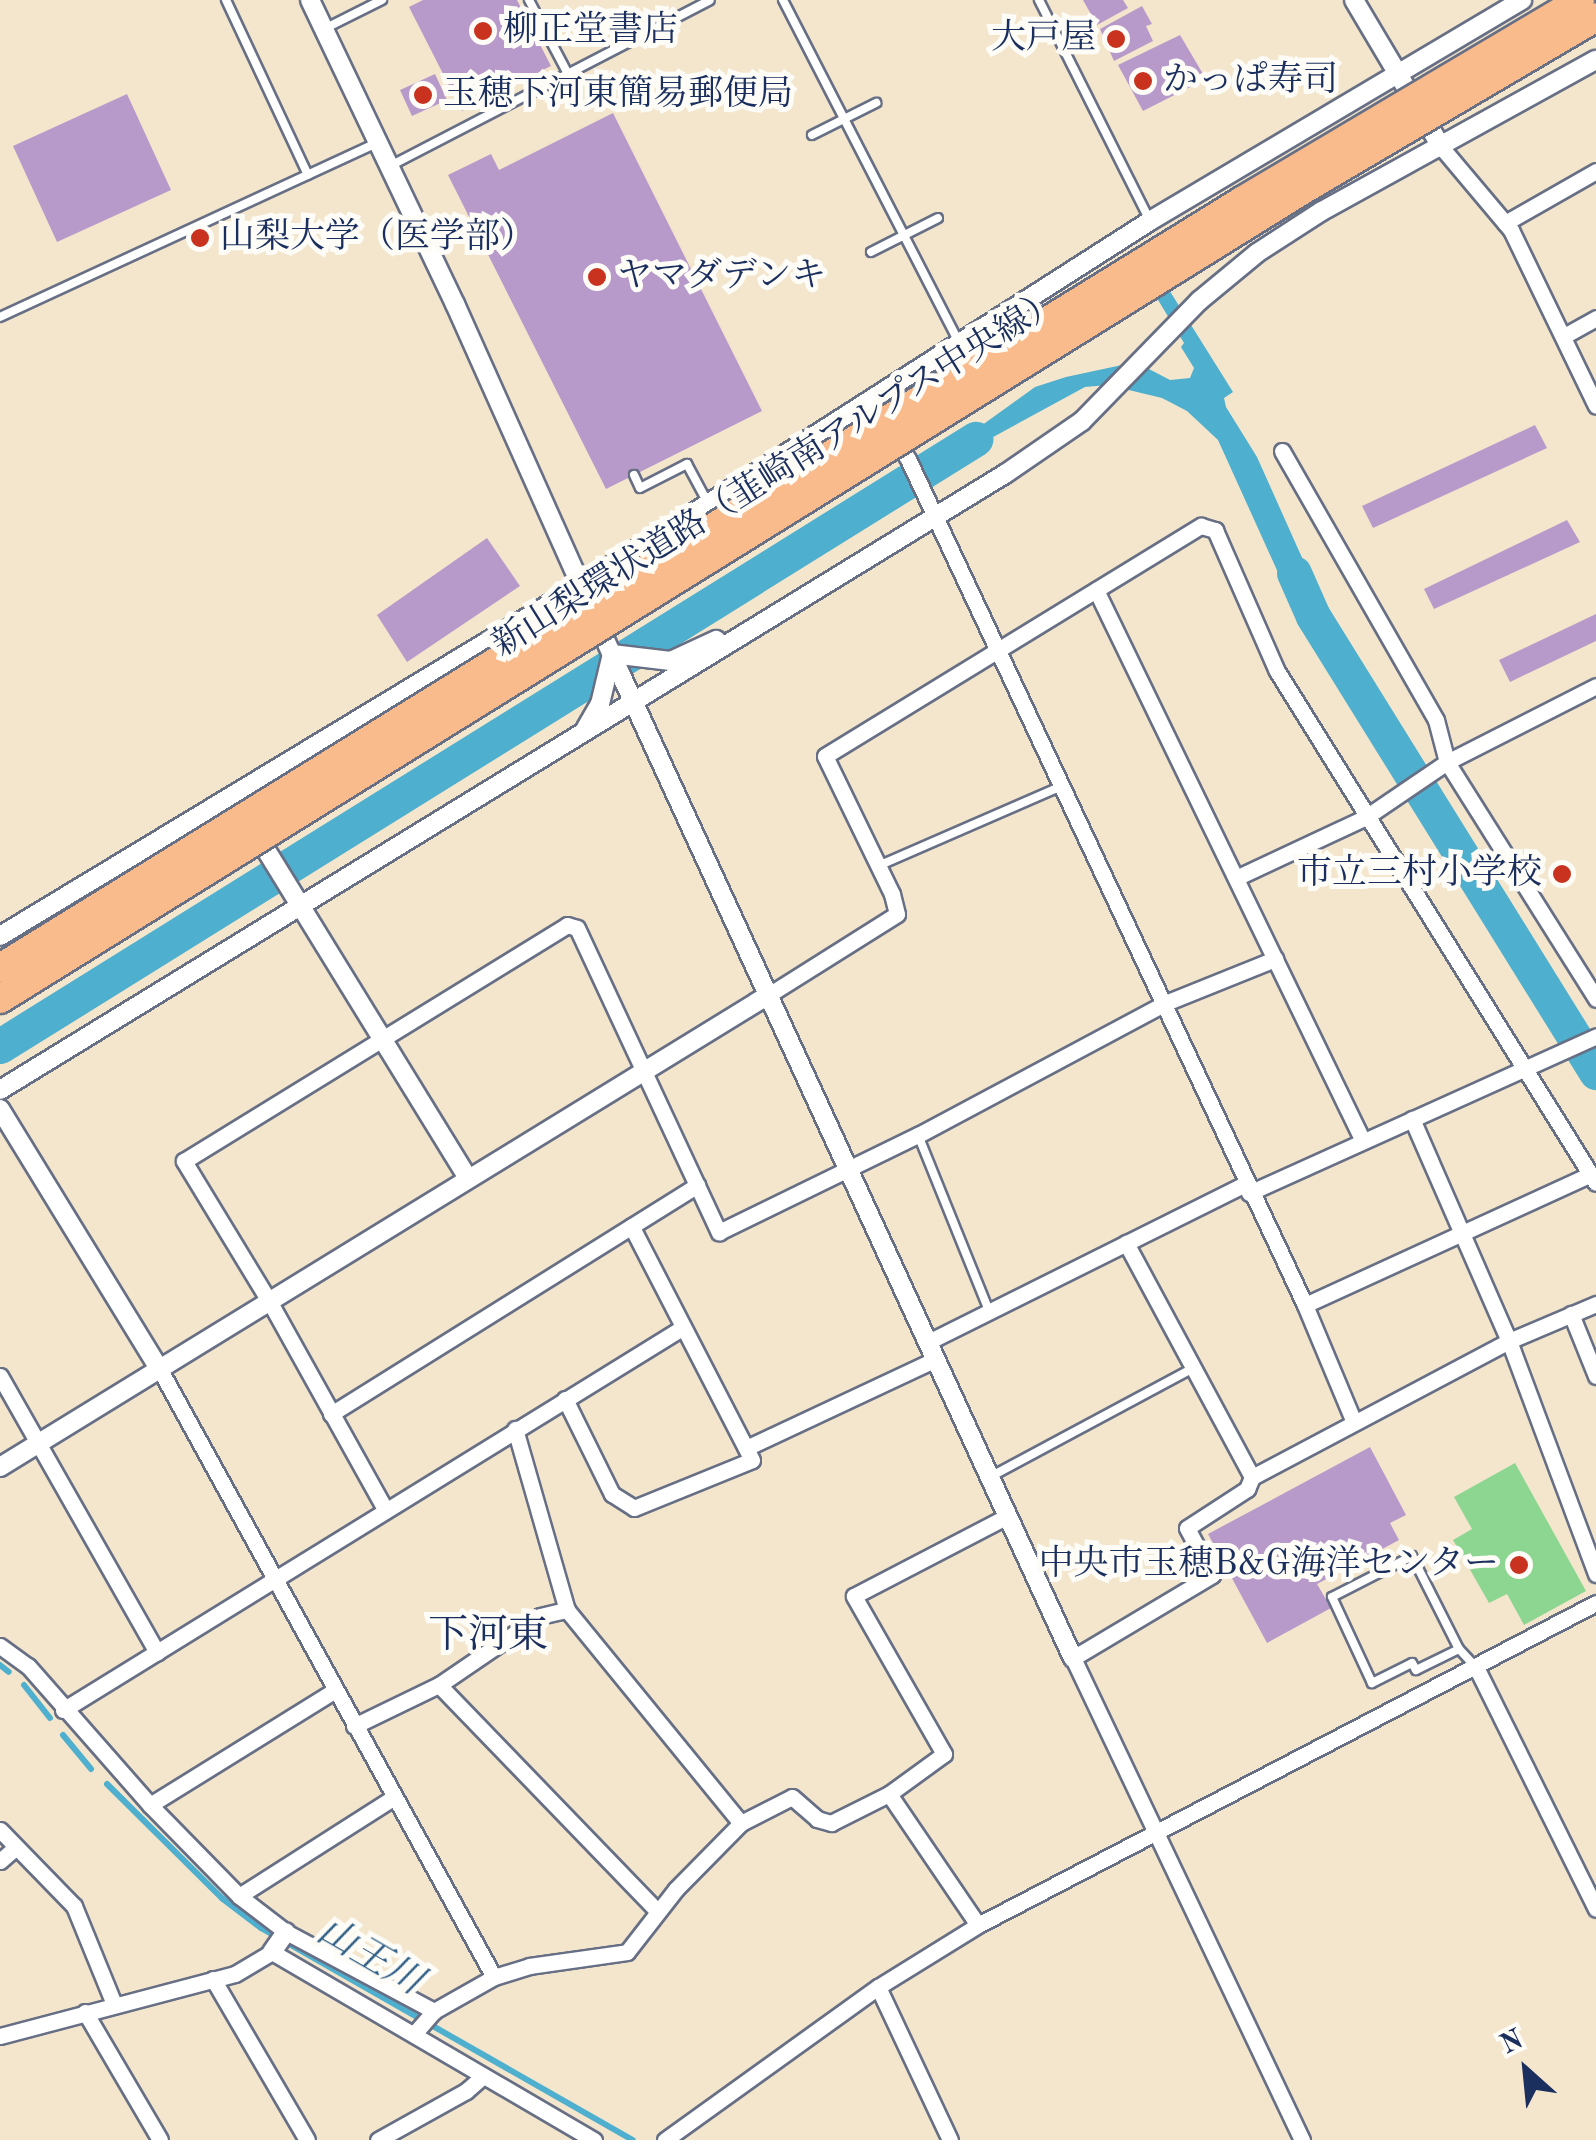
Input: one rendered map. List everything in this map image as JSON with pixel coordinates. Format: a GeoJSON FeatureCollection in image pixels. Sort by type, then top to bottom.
{"type":"FeatureCollection","features":[{"type":"Feature","properties":{"kind":"highway","name":"新山梨環状道路（韮崎南アルプス中央線）"},"geometry":{"type":"LineString","coordinates":[[0,968],[1225,211],[1580,0]]}},
{"type":"Feature","properties":{"kind":"highway","name":"新山梨環状道路（韮崎南アルプス中央線）"},"geometry":{"type":"LineString","coordinates":[[0,999],[1404,128],[1596,16]]}},
{"type":"Feature","properties":{"kind":"highway"},"geometry":{"type":"LineString","coordinates":[[1200,257],[1596,38]]}},
{"type":"Feature","properties":{"kind":"street"},"geometry":{"type":"LineString","coordinates":[[310,0],[608,644]]}},
{"type":"Feature","properties":{"kind":"street"},"geometry":{"type":"LineString","coordinates":[[1354,0],[1442,148],[1505,224],[1596,406]]}},
{"type":"Feature","properties":{"kind":"street"},"geometry":{"type":"LineString","coordinates":[[0,936],[581,585],[1150,221],[1522,0]]}},
{"type":"Feature","properties":{"kind":"street"},"geometry":{"type":"LineString","coordinates":[[0,1090],[934,517],[1082,421],[1199,302],[1289,231],[1596,60]]}},
{"type":"Feature","properties":{"kind":"street"},"geometry":{"type":"LineString","coordinates":[[1505,224],[1596,171]]}},
{"type":"Feature","properties":{"kind":"street"},"geometry":{"type":"LineString","coordinates":[[1564,336],[1596,318]]}},
{"type":"Feature","properties":{"kind":"street"},"geometry":{"type":"LineString","coordinates":[[872,402],[908,459],[1305,1305],[1352,1420]]}},
{"type":"Feature","properties":{"kind":"street"},"geometry":{"type":"LineString","coordinates":[[1282,450],[1436,720],[1447,762],[1596,999]]}},
{"type":"Feature","properties":{"kind":"street"},"geometry":{"type":"LineString","coordinates":[[0,1467],[897,914],[825,756],[1201,526],[1215,530],[1277,671],[1593,1178],[1305,1305]]}},
{"type":"Feature","properties":{"kind":"street"},"geometry":{"type":"LineString","coordinates":[[634,552],[612,596],[608,644],[613,680],[634,703],[1152,1832],[1302,2140]]}},
{"type":"Feature","properties":{"kind":"street"},"geometry":{"type":"LineString","coordinates":[[1096,590],[1363,1141]]}},
{"type":"Feature","properties":{"kind":"street"},"geometry":{"type":"LineString","coordinates":[[484,642],[540,626],[608,644],[647,660],[684,657],[759,618],[780,612]]}},
{"type":"Feature","properties":{"kind":"street"},"geometry":{"type":"LineString","coordinates":[[580,735],[613,680]]}},
{"type":"Feature","properties":{"kind":"street"},"geometry":{"type":"LineString","coordinates":[[1238,878],[1366,817],[1447,762],[1596,686]]}},
{"type":"Feature","properties":{"kind":"street"},"geometry":{"type":"LineString","coordinates":[[232,795],[467,1176]]}},
{"type":"Feature","properties":{"kind":"street"},"geometry":{"type":"LineString","coordinates":[[385,1509],[269,1301],[184,1162],[567,925],[578,928],[719,1232],[918,1135],[1162,1004],[1275,959]]}},
{"type":"Feature","properties":{"kind":"street"},"geometry":{"type":"LineString","coordinates":[[746,1448],[932,1350],[989,1311],[1126,1243],[1596,1036]]}},
{"type":"Feature","properties":{"kind":"street"},"geometry":{"type":"LineString","coordinates":[[0,1109],[158,1368],[494,1977]]}},
{"type":"Feature","properties":{"kind":"street"},"geometry":{"type":"LineString","coordinates":[[1412,1120],[1509,1341],[1596,1574]]}},
{"type":"Feature","properties":{"kind":"street"},"geometry":{"type":"LineString","coordinates":[[331,1414],[697,1185]]}},
{"type":"Feature","properties":{"kind":"street"},"geometry":{"type":"LineString","coordinates":[[565,1399],[612,1494],[634,1508],[752,1460],[631,1226]]}},
{"type":"Feature","properties":{"kind":"street"},"geometry":{"type":"LineString","coordinates":[[1126,1243],[1252,1476]]}},
{"type":"Feature","properties":{"kind":"street"},"geometry":{"type":"LineString","coordinates":[[1073,1658],[1212,1575],[1187,1528],[1247,1489],[1252,1476],[1352,1420],[1509,1341],[1596,1304]]}},
{"type":"Feature","properties":{"kind":"street"},"geometry":{"type":"LineString","coordinates":[[1571,1314],[1596,1376]]}},
{"type":"Feature","properties":{"kind":"street"},"geometry":{"type":"LineString","coordinates":[[63,1710],[682,1328]]}},
{"type":"Feature","properties":{"kind":"street"},"geometry":{"type":"LineString","coordinates":[[0,1376],[157,1652]]}},
{"type":"Feature","properties":{"kind":"street"},"geometry":{"type":"LineString","coordinates":[[516,1429],[567,1610],[742,1822]]}},
{"type":"Feature","properties":{"kind":"street"},"geometry":{"type":"LineString","coordinates":[[424,2023],[494,1977],[529,1966],[627,1952],[657,1911],[742,1822],[792,1798],[817,1819],[831,1823],[889,1794],[944,1754],[854,1596],[1008,1516]]}},
{"type":"Feature","properties":{"kind":"street"},"geometry":{"type":"LineString","coordinates":[[665,2140],[878,1987],[978,1925],[1596,1603]]}},
{"type":"Feature","properties":{"kind":"street"},"geometry":{"type":"LineString","coordinates":[[354,1726],[439,1685],[540,1616],[567,1610]]}},
{"type":"Feature","properties":{"kind":"street"},"geometry":{"type":"LineString","coordinates":[[0,1646],[28,1666],[150,1806],[239,1896],[286,1933],[424,2023],[483,2076],[594,2140]]}},
{"type":"Feature","properties":{"kind":"street"},"geometry":{"type":"LineString","coordinates":[[1476,1668],[1596,1908]]}},
{"type":"Feature","properties":{"kind":"street"},"geometry":{"type":"LineString","coordinates":[[439,1685],[657,1911]]}},
{"type":"Feature","properties":{"kind":"street"},"geometry":{"type":"LineString","coordinates":[[150,1806],[334,1691]]}},
{"type":"Feature","properties":{"kind":"street"},"geometry":{"type":"LineString","coordinates":[[889,1794],[978,1925]]}},
{"type":"Feature","properties":{"kind":"street"},"geometry":{"type":"LineString","coordinates":[[239,1896],[393,1798]]}},
{"type":"Feature","properties":{"kind":"street"},"geometry":{"type":"LineString","coordinates":[[0,1830],[74,1906],[114,2004]]}},
{"type":"Feature","properties":{"kind":"street"},"geometry":{"type":"LineString","coordinates":[[0,1862],[16,1847]]}},
{"type":"Feature","properties":{"kind":"street"},"geometry":{"type":"LineString","coordinates":[[0,2036],[234,1974],[272,1951],[286,1933]]}},
{"type":"Feature","properties":{"kind":"street"},"geometry":{"type":"LineString","coordinates":[[272,1951],[424,2023]]}},
{"type":"Feature","properties":{"kind":"street"},"geometry":{"type":"LineString","coordinates":[[213,1979],[306,2140]]}},
{"type":"Feature","properties":{"kind":"street"},"geometry":{"type":"LineString","coordinates":[[878,1987],[950,2140]]}},
{"type":"Feature","properties":{"kind":"street"},"geometry":{"type":"LineString","coordinates":[[85,2012],[160,2140]]}},
{"type":"Feature","properties":{"kind":"street"},"geometry":{"type":"LineString","coordinates":[[378,2140],[466,2091],[483,2076]]}},
{"type":"Feature","properties":{"kind":"lane"},"geometry":{"type":"LineString","coordinates":[[226,0],[308,175]]}},
{"type":"Feature","properties":{"kind":"lane"},"geometry":{"type":"LineString","coordinates":[[324,29],[382,0]]}},
{"type":"Feature","properties":{"kind":"lane"},"geometry":{"type":"LineString","coordinates":[[529,0],[568,74]]}},
{"type":"Feature","properties":{"kind":"lane"},"geometry":{"type":"LineString","coordinates":[[389,166],[710,0]]}},
{"type":"Feature","properties":{"kind":"lane"},"geometry":{"type":"LineString","coordinates":[[783,0],[959,342]]}},
{"type":"Feature","properties":{"kind":"lane"},"geometry":{"type":"LineString","coordinates":[[1039,0],[1150,221]]}},
{"type":"Feature","properties":{"kind":"lane"},"geometry":{"type":"LineString","coordinates":[[812,135],[876,103]]}},
{"type":"Feature","properties":{"kind":"lane"},"geometry":{"type":"LineString","coordinates":[[0,317],[378,142]]}},
{"type":"Feature","properties":{"kind":"lane"},"geometry":{"type":"LineString","coordinates":[[871,252],[938,218]]}},
{"type":"Feature","properties":{"kind":"lane"},"geometry":{"type":"LineString","coordinates":[[634,475],[640,488],[687,464],[708,505]]}},
{"type":"Feature","properties":{"kind":"lane"},"geometry":{"type":"LineString","coordinates":[[878,866],[1060,787]]}},
{"type":"Feature","properties":{"kind":"lane"},"geometry":{"type":"LineString","coordinates":[[918,1135],[989,1311]]}},
{"type":"Feature","properties":{"kind":"lane"},"geometry":{"type":"LineString","coordinates":[[990,1477],[1191,1368]]}},
{"type":"Feature","properties":{"kind":"lane"},"geometry":{"type":"LineString","coordinates":[[1460,1649],[1416,1670],[1412,1663],[1372,1684],[1332,1597],[1412,1556],[1460,1649],[1476,1668]]}},
{"type":"Feature","properties":{"kind":"green space","name":"中央市玉穂B&G海洋センター"},"geometry":{"type":"Polygon","coordinates":[[[1515,1463],[1586,1591],[1524,1625],[1507,1594],[1489,1603],[1453,1540],[1472,1529],[1454,1497],[1515,1463]]]}},
{"type":"Feature","properties":{"kind":"water"},"geometry":{"type":"Polygon","coordinates":[[[1161,277],[1233,392],[1224,398],[1226,407],[1257,457],[1325,609],[1300,621],[1218,440],[1187,411],[1162,398],[1108,385],[1085,387],[940,466],[935,459],[1035,387],[1066,377],[1122,365],[1147,368],[1170,380],[1190,378],[1194,368],[1181,347],[1184,343],[1149,285],[1161,277]]]}},
{"type":"Feature","properties":{"kind":"building"},"geometry":{"type":"Polygon","coordinates":[[[423,0],[517,0],[551,66],[462,111],[409,7],[423,0]]]}},
{"type":"Feature","properties":{"kind":"building"},"geometry":{"type":"Polygon","coordinates":[[[1083,0],[1123,0],[1128,8],[1097,25],[1083,0]]]}},
{"type":"Feature","properties":{"kind":"building"},"geometry":{"type":"Polygon","coordinates":[[[1142,6],[1152,24],[1146,26],[1153,41],[1114,61],[1100,29],[1142,6]]]}},
{"type":"Feature","properties":{"kind":"building"},"geometry":{"type":"Polygon","coordinates":[[[1180,35],[1206,79],[1143,111],[1118,65],[1180,35]]]}},
{"type":"Feature","properties":{"kind":"building","name":"玉穂下河東簡易郵便局"},"geometry":{"type":"Polygon","coordinates":[[[435,74],[447,100],[412,116],[400,90],[435,74]]]}},
{"type":"Feature","properties":{"kind":"building"},"geometry":{"type":"Polygon","coordinates":[[[127,94],[171,190],[57,242],[13,146],[127,94]]]}},
{"type":"Feature","properties":{"kind":"building","name":"ヤマダデンキ"},"geometry":{"type":"Polygon","coordinates":[[[613,113],[762,411],[606,489],[448,175],[491,154],[499,170],[613,113]]]}},
{"type":"Feature","properties":{"kind":"building"},"geometry":{"type":"Polygon","coordinates":[[[1535,425],[1547,448],[1373,528],[1362,506],[1535,425]]]}},
{"type":"Feature","properties":{"kind":"building"},"geometry":{"type":"Polygon","coordinates":[[[1567,520],[1580,542],[1434,609],[1424,589],[1567,520]]]}},
{"type":"Feature","properties":{"kind":"building"},"geometry":{"type":"Polygon","coordinates":[[[487,538],[520,586],[407,662],[377,615],[487,538]]]}},
{"type":"Feature","properties":{"kind":"building"},"geometry":{"type":"Polygon","coordinates":[[[1596,614],[1596,641],[1510,682],[1499,660],[1596,614]]]}},
{"type":"Feature","properties":{"kind":"building"},"geometry":{"type":"Polygon","coordinates":[[[1370,1447],[1406,1515],[1390,1523],[1399,1540],[1317,1584],[1331,1608],[1267,1643],[1208,1534],[1370,1447]]]}},
{"type":"Feature","properties":{"kind":"waterway"},"geometry":{"type":"LineString","coordinates":[[0,1046],[975,439]]}},
{"type":"Feature","properties":{"kind":"waterway"},"geometry":{"type":"LineString","coordinates":[[1294,573],[1313,616],[1596,1072]]}},
{"type":"Feature","properties":{"kind":"waterway","name":"山王川"},"geometry":{"type":"LineString","coordinates":[[0,1665],[9,1672]]}},
{"type":"Feature","properties":{"kind":"waterway","name":"山王川"},"geometry":{"type":"LineString","coordinates":[[24,1685],[50,1718]]}},
{"type":"Feature","properties":{"kind":"waterway","name":"山王川"},"geometry":{"type":"LineString","coordinates":[[63,1735],[91,1769]]}},
{"type":"Feature","properties":{"kind":"waterway","name":"山王川"},"geometry":{"type":"LineString","coordinates":[[107,1784],[223,1899],[261,1928],[633,2140]]}},
{"type":"Feature","properties":{"kind":"place","name":"柳正堂書店"},"geometry":{"type":"Point","coordinates":[483,31]}},
{"type":"Feature","properties":{"kind":"place","name":"大戸屋"},"geometry":{"type":"Point","coordinates":[1116,39]}},
{"type":"Feature","properties":{"kind":"place","name":"かっぱ寿司"},"geometry":{"type":"Point","coordinates":[1143,81]}},
{"type":"Feature","properties":{"kind":"place","name":"玉穂下河東簡易郵便局"},"geometry":{"type":"Point","coordinates":[423,95]}},
{"type":"Feature","properties":{"kind":"place","name":"山梨大学（医学部）"},"geometry":{"type":"Point","coordinates":[200,238]}},
{"type":"Feature","properties":{"kind":"place","name":"ヤマダデンキ"},"geometry":{"type":"Point","coordinates":[597,277]}},
{"type":"Feature","properties":{"kind":"place","name":"市立三村小学校"},"geometry":{"type":"Point","coordinates":[1562,874]}},
{"type":"Feature","properties":{"kind":"place","name":"中央市玉穂B&G海洋センター"},"geometry":{"type":"Point","coordinates":[1519,1565]}},
{"type":"Feature","properties":{"kind":"district","name":"下河東"},"geometry":{"type":"Point","coordinates":[488,1637]}}]}
